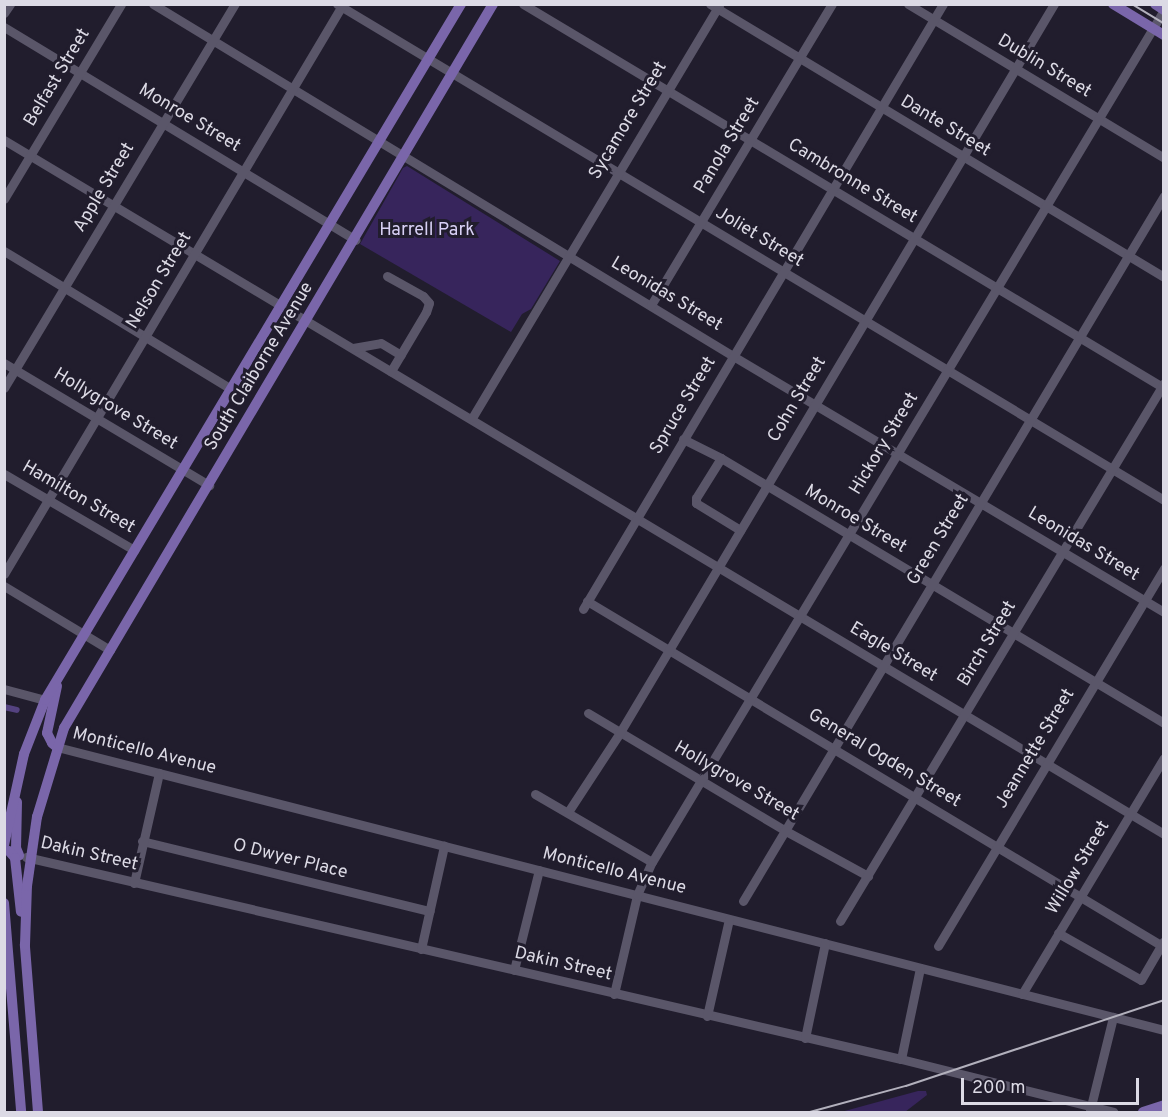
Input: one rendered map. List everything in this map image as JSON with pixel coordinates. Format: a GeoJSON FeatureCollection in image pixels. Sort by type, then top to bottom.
{"type":"FeatureCollection","features":[{"type":"Feature","properties":{"kind":"main road","name":"South Claiborne Avenue"},"geometry":{"type":"LineString","coordinates":[[13,852],[14,790],[24,754],[45,700],[461,4]]}},
{"type":"Feature","properties":{"kind":"main road","name":"South Claiborne Avenue"},"geometry":{"type":"LineString","coordinates":[[13,852],[39,808],[64,728],[356,240],[493,4]]}},
{"type":"Feature","properties":{"kind":"main road"},"geometry":{"type":"LineString","coordinates":[[1113,4],[1164,35]]}},
{"type":"Feature","properties":{"kind":"main road"},"geometry":{"type":"LineString","coordinates":[[1155,4],[1164,10]]}},
{"type":"Feature","properties":{"kind":"main road"},"geometry":{"type":"LineString","coordinates":[[57,747],[47,733],[59,678]]}},
{"type":"Feature","properties":{"kind":"main road"},"geometry":{"type":"LineString","coordinates":[[14,790],[17,798],[16,848],[13,852],[25,921],[38,1113]]}},
{"type":"Feature","properties":{"kind":"main road"},"geometry":{"type":"LineString","coordinates":[[13,852],[19,903],[25,921]]}},
{"type":"Feature","properties":{"kind":"main road"},"geometry":{"type":"LineString","coordinates":[[4,903],[21,1113]]}},
{"type":"Feature","properties":{"kind":"main road"},"geometry":{"type":"LineString","coordinates":[[1143,1113],[1164,1105]]}},
{"type":"Feature","properties":{"kind":"street"},"geometry":{"type":"LineString","coordinates":[[4,13],[10,4]]}},
{"type":"Feature","properties":{"kind":"street","name":"Belfast Street"},"geometry":{"type":"LineString","coordinates":[[4,199],[121,4]]}},
{"type":"Feature","properties":{"kind":"street","name":"Leonidas Street"},"geometry":{"type":"LineString","coordinates":[[153,4],[733,356],[1164,612]]}},
{"type":"Feature","properties":{"kind":"street","name":"Apple Street"},"geometry":{"type":"LineString","coordinates":[[4,388],[235,4]]}},
{"type":"Feature","properties":{"kind":"street","name":"Cambronne Street"},"geometry":{"type":"LineString","coordinates":[[523,4],[1079,338],[1163,386]]}},
{"type":"Feature","properties":{"kind":"street","name":"Panola Street"},"geometry":{"type":"LineString","coordinates":[[651,305],[832,4]]}},
{"type":"Feature","properties":{"kind":"street","name":"Dublin Street"},"geometry":{"type":"LineString","coordinates":[[908,4],[1164,158]]}},
{"type":"Feature","properties":{"kind":"street","name":"Spruce Street"},"geometry":{"type":"LineString","coordinates":[[585,605],[943,4]]}},
{"type":"Feature","properties":{"kind":"street","name":"Cohn Street"},"geometry":{"type":"LineString","coordinates":[[568,812],[619,734],[1054,4]]}},
{"type":"Feature","properties":{"kind":"street","name":"Joliet Street"},"geometry":{"type":"LineString","coordinates":[[341,5],[1164,500]]}},
{"type":"Feature","properties":{"kind":"street","name":"Nelson Street"},"geometry":{"type":"LineString","coordinates":[[4,574],[294,90],[341,5]]}},
{"type":"Feature","properties":{"kind":"street","name":"Sycamore Street"},"geometry":{"type":"LineString","coordinates":[[472,418],[667,91],[715,6]]}},
{"type":"Feature","properties":{"kind":"street","name":"Dante Street"},"geometry":{"type":"LineString","coordinates":[[715,6],[799,60],[1164,277]]}},
{"type":"Feature","properties":{"kind":"street","name":"Hickory Street"},"geometry":{"type":"LineString","coordinates":[[614,994],[637,895],[652,862],[1164,10]]}},
{"type":"Feature","properties":{"kind":"street","name":"Monroe Street"},"geometry":{"type":"LineString","coordinates":[[4,27],[356,240]]}},
{"type":"Feature","properties":{"kind":"street"},"geometry":{"type":"LineString","coordinates":[[4,140],[307,322]]}},
{"type":"Feature","properties":{"kind":"street","name":"Green Street"},"geometry":{"type":"LineString","coordinates":[[743,901],[1164,196]]}},
{"type":"Feature","properties":{"kind":"street"},"geometry":{"type":"LineString","coordinates":[[4,252],[231,390]]}},
{"type":"Feature","properties":{"kind":"street"},"geometry":{"type":"LineString","coordinates":[[387,276],[423,296],[429,303],[391,371]]}},
{"type":"Feature","properties":{"kind":"street","name":"Eagle Street"},"geometry":{"type":"LineString","coordinates":[[307,322],[472,418],[636,519],[1164,834]]}},
{"type":"Feature","properties":{"kind":"street"},"geometry":{"type":"LineString","coordinates":[[353,348],[381,343],[401,355]]}},
{"type":"Feature","properties":{"kind":"street","name":"Hollygrove Street"},"geometry":{"type":"LineString","coordinates":[[4,363],[209,485]]}},
{"type":"Feature","properties":{"kind":"street","name":"Birch Street"},"geometry":{"type":"LineString","coordinates":[[840,921],[1163,386]]}},
{"type":"Feature","properties":{"kind":"street","name":"Monroe Street"},"geometry":{"type":"LineString","coordinates":[[683,439],[721,458],[1164,723]]}},
{"type":"Feature","properties":{"kind":"street"},"geometry":{"type":"LineString","coordinates":[[721,458],[696,501],[698,506],[740,530]]}},
{"type":"Feature","properties":{"kind":"street","name":"Hamilton Street"},"geometry":{"type":"LineString","coordinates":[[4,474],[134,550]]}},
{"type":"Feature","properties":{"kind":"street","name":"Jeannette Street"},"geometry":{"type":"LineString","coordinates":[[938,946],[1164,569]]}},
{"type":"Feature","properties":{"kind":"street"},"geometry":{"type":"LineString","coordinates":[[4,586],[110,650]]}},
{"type":"Feature","properties":{"kind":"street","name":"General Ogden Street"},"geometry":{"type":"LineString","coordinates":[[585,605],[669,649],[1163,945]]}},
{"type":"Feature","properties":{"kind":"street"},"geometry":{"type":"LineString","coordinates":[[4,689],[45,700]]}},
{"type":"Feature","properties":{"kind":"street","name":"Hollygrove Street"},"geometry":{"type":"LineString","coordinates":[[588,713],[619,734],[868,876]]}},
{"type":"Feature","properties":{"kind":"street","name":"Monticello Avenue"},"geometry":{"type":"LineString","coordinates":[[57,747],[1164,1030]]}},
{"type":"Feature","properties":{"kind":"street","name":"Willow Street"},"geometry":{"type":"LineString","coordinates":[[1022,994],[1164,758]]}},
{"type":"Feature","properties":{"kind":"street"},"geometry":{"type":"LineString","coordinates":[[134,883],[159,773]]}},
{"type":"Feature","properties":{"kind":"street"},"geometry":{"type":"LineString","coordinates":[[535,794],[652,862]]}},
{"type":"Feature","properties":{"kind":"street","name":"O Dwyer Place"},"geometry":{"type":"LineString","coordinates":[[142,841],[430,911]]}},
{"type":"Feature","properties":{"kind":"street"},"geometry":{"type":"LineString","coordinates":[[421,949],[444,846]]}},
{"type":"Feature","properties":{"kind":"street","name":"Dakin Street"},"geometry":{"type":"LineString","coordinates":[[13,852],[134,883],[901,1059],[1091,1110],[1113,1113]]}},
{"type":"Feature","properties":{"kind":"street"},"geometry":{"type":"LineString","coordinates":[[514,970],[539,870]]}},
{"type":"Feature","properties":{"kind":"street"},"geometry":{"type":"LineString","coordinates":[[707,1016],[729,919]]}},
{"type":"Feature","properties":{"kind":"street"},"geometry":{"type":"LineString","coordinates":[[1058,933],[1141,980],[1163,945]]}},
{"type":"Feature","properties":{"kind":"street"},"geometry":{"type":"LineString","coordinates":[[804,1038],[825,943]]}},
{"type":"Feature","properties":{"kind":"street"},"geometry":{"type":"LineString","coordinates":[[901,1059],[920,968]]}},
{"type":"Feature","properties":{"kind":"street"},"geometry":{"type":"LineString","coordinates":[[1091,1110],[1113,1017]]}},
{"type":"Feature","properties":{"kind":"green space","name":"Harrell Park"},"geometry":{"type":"Polygon","coordinates":[[[407,166],[560,261],[531,309],[522,314],[511,332],[360,244],[403,168],[407,166]]]}},
{"type":"Feature","properties":{"kind":"green space"},"geometry":{"type":"Polygon","coordinates":[[[918,1091],[926,1091],[927,1095],[905,1112],[841,1112],[918,1091]]]}},
{"type":"Feature","properties":{"kind":"waterway"},"geometry":{"type":"LineString","coordinates":[[4,707],[17,710]]}},
{"type":"Feature","properties":{"kind":"tram line"},"geometry":{"type":"LineString","coordinates":[[1132,4],[1164,23]]}},
{"type":"Feature","properties":{"kind":"railway"},"geometry":{"type":"LineString","coordinates":[[810,1112],[906,1086],[1164,1000]]}}]}
